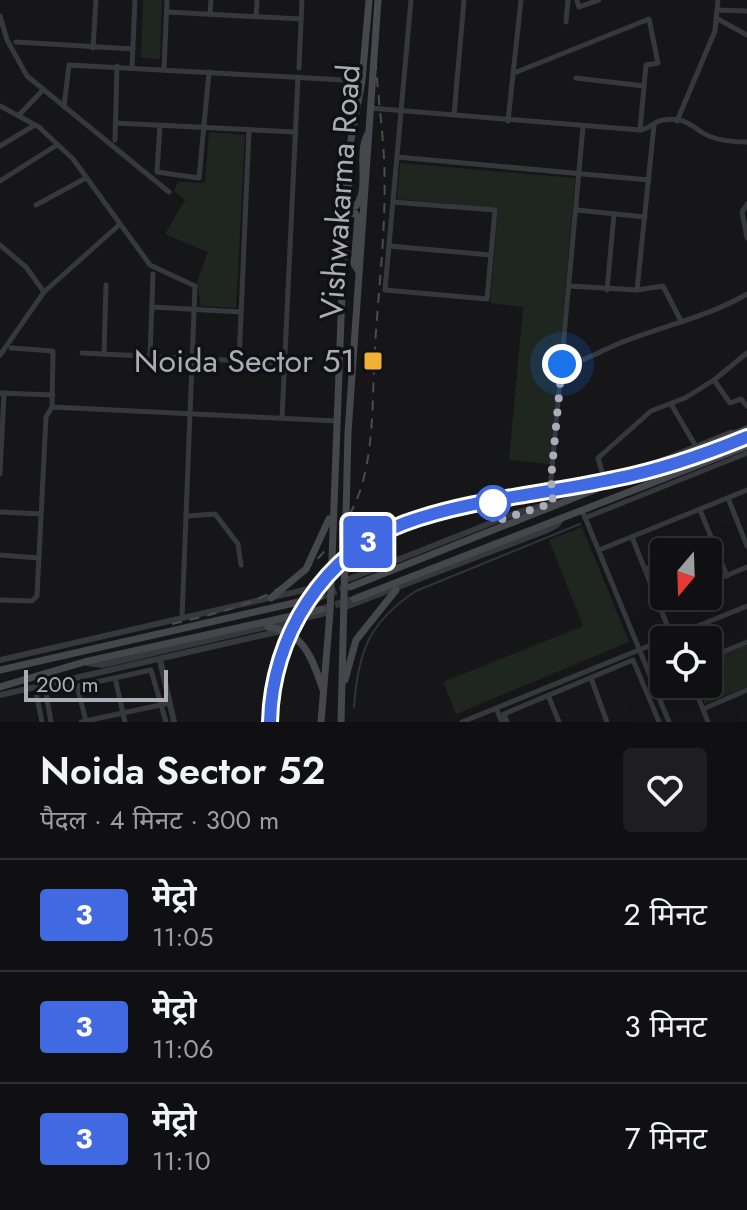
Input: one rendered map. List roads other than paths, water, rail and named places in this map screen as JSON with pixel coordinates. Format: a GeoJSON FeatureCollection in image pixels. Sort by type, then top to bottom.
{"type":"FeatureCollection","features":[{"type":"Feature","properties":{"kind":"main road","name":"Vishwakarma Road"},"geometry":{"type":"LineString","coordinates":[[321,722],[325,696],[326,610],[330,584],[337,421],[341,269],[337,214],[362,81],[369,0]]}},
{"type":"Feature","properties":{"kind":"main road","name":"Vishwakarma Road"},"geometry":{"type":"LineString","coordinates":[[341,720],[343,608],[347,584],[348,433],[366,198],[368,108],[378,0]]}},
{"type":"Feature","properties":{"kind":"main road"},"geometry":{"type":"LineString","coordinates":[[353,133],[346,196],[347,203],[356,206],[361,195],[362,144],[368,133]]}},
{"type":"Feature","properties":{"kind":"main road"},"geometry":{"type":"LineString","coordinates":[[341,269],[345,255],[344,215],[355,213],[358,217],[354,264],[359,273]]}},
{"type":"Feature","properties":{"kind":"main road"},"geometry":{"type":"LineString","coordinates":[[347,584],[747,427]]}},
{"type":"Feature","properties":{"kind":"main road"},"geometry":{"type":"LineString","coordinates":[[354,599],[562,518],[584,514],[747,446]]}},
{"type":"Feature","properties":{"kind":"main road"},"geometry":{"type":"LineString","coordinates":[[271,598],[306,569],[324,535],[333,504]]}},
{"type":"Feature","properties":{"kind":"main road"},"geometry":{"type":"LineString","coordinates":[[346,522],[356,538],[393,561]]}},
{"type":"Feature","properties":{"kind":"main road"},"geometry":{"type":"LineString","coordinates":[[342,691],[356,640],[396,590]]}},
{"type":"Feature","properties":{"kind":"main road"},"geometry":{"type":"LineString","coordinates":[[0,670],[320,597]]}},
{"type":"Feature","properties":{"kind":"main road"},"geometry":{"type":"LineString","coordinates":[[0,687],[84,662],[326,610]]}},
{"type":"Feature","properties":{"kind":"main road"},"geometry":{"type":"LineString","coordinates":[[268,627],[285,630],[300,640],[311,656],[325,696]]}},
{"type":"Feature","properties":{"kind":"main road"},"geometry":{"type":"LineString","coordinates":[[10,668],[13,685]]}},
{"type":"Feature","properties":{"kind":"street"},"geometry":{"type":"LineString","coordinates":[[93,48],[96,0]]}},
{"type":"Feature","properties":{"kind":"street"},"geometry":{"type":"LineString","coordinates":[[132,67],[135,0]]}},
{"type":"Feature","properties":{"kind":"street"},"geometry":{"type":"LineString","coordinates":[[164,69],[167,0]]}},
{"type":"Feature","properties":{"kind":"street"},"geometry":{"type":"LineString","coordinates":[[210,14],[211,0]]}},
{"type":"Feature","properties":{"kind":"street"},"geometry":{"type":"LineString","coordinates":[[256,17],[257,0]]}},
{"type":"Feature","properties":{"kind":"street"},"geometry":{"type":"LineString","coordinates":[[299,68],[302,0]]}},
{"type":"Feature","properties":{"kind":"street"},"geometry":{"type":"LineString","coordinates":[[393,202],[495,210],[487,299],[385,290],[411,0]]}},
{"type":"Feature","properties":{"kind":"street"},"geometry":{"type":"LineString","coordinates":[[454,115],[464,0]]}},
{"type":"Feature","properties":{"kind":"street"},"geometry":{"type":"LineString","coordinates":[[508,121],[521,0]]}},
{"type":"Feature","properties":{"kind":"street"},"geometry":{"type":"LineString","coordinates":[[566,22],[568,0]]}},
{"type":"Feature","properties":{"kind":"street"},"geometry":{"type":"LineString","coordinates":[[577,0],[579,7],[584,8],[599,0]]}},
{"type":"Feature","properties":{"kind":"street"},"geometry":{"type":"LineString","coordinates":[[677,121],[715,31],[718,0]]}},
{"type":"Feature","properties":{"kind":"street"},"geometry":{"type":"LineString","coordinates":[[717,10],[747,11]]}},
{"type":"Feature","properties":{"kind":"street"},"geometry":{"type":"LineString","coordinates":[[167,12],[301,19]]}},
{"type":"Feature","properties":{"kind":"street"},"geometry":{"type":"LineString","coordinates":[[0,16],[7,40],[27,76],[169,192]]}},
{"type":"Feature","properties":{"kind":"street"},"geometry":{"type":"LineString","coordinates":[[716,18],[747,35]]}},
{"type":"Feature","properties":{"kind":"street"},"geometry":{"type":"LineString","coordinates":[[514,73],[649,19],[658,63],[646,65],[640,130]]}},
{"type":"Feature","properties":{"kind":"street"},"geometry":{"type":"LineString","coordinates":[[16,42],[133,49]]}},
{"type":"Feature","properties":{"kind":"street"},"geometry":{"type":"LineString","coordinates":[[64,107],[69,65],[362,81]]}},
{"type":"Feature","properties":{"kind":"street"},"geometry":{"type":"LineString","coordinates":[[115,140],[117,66]]}},
{"type":"Feature","properties":{"kind":"street"},"geometry":{"type":"LineString","coordinates":[[160,125],[157,172],[199,178],[209,72]]}},
{"type":"Feature","properties":{"kind":"street"},"geometry":{"type":"LineString","coordinates":[[282,418],[298,77]]}},
{"type":"Feature","properties":{"kind":"street"},"geometry":{"type":"LineString","coordinates":[[576,78],[644,86]]}},
{"type":"Feature","properties":{"kind":"street"},"geometry":{"type":"LineString","coordinates":[[19,115],[43,90]]}},
{"type":"Feature","properties":{"kind":"street"},"geometry":{"type":"LineString","coordinates":[[0,106],[35,125],[73,159],[150,265],[195,286],[182,619]]}},
{"type":"Feature","properties":{"kind":"street"},"geometry":{"type":"LineString","coordinates":[[368,108],[640,130],[661,120],[677,121],[693,123],[703,133],[726,141],[747,142]]}},
{"type":"Feature","properties":{"kind":"street"},"geometry":{"type":"LineString","coordinates":[[115,123],[296,132]]}},
{"type":"Feature","properties":{"kind":"street"},"geometry":{"type":"LineString","coordinates":[[637,290],[654,124]]}},
{"type":"Feature","properties":{"kind":"street"},"geometry":{"type":"LineString","coordinates":[[0,146],[35,125]]}},
{"type":"Feature","properties":{"kind":"street"},"geometry":{"type":"LineString","coordinates":[[347,584],[393,561],[516,513],[554,504],[551,479],[583,127]]}},
{"type":"Feature","properties":{"kind":"street"},"geometry":{"type":"LineString","coordinates":[[239,361],[249,130]]}},
{"type":"Feature","properties":{"kind":"street"},"geometry":{"type":"LineString","coordinates":[[0,181],[57,145]]}},
{"type":"Feature","properties":{"kind":"street"},"geometry":{"type":"LineString","coordinates":[[397,157],[649,180]]}},
{"type":"Feature","properties":{"kind":"street"},"geometry":{"type":"LineString","coordinates":[[36,205],[86,178]]}},
{"type":"Feature","properties":{"kind":"street"},"geometry":{"type":"LineString","coordinates":[[747,204],[742,212],[747,238]]}},
{"type":"Feature","properties":{"kind":"street"},"geometry":{"type":"LineString","coordinates":[[577,210],[645,217]]}},
{"type":"Feature","properties":{"kind":"street"},"geometry":{"type":"LineString","coordinates":[[607,290],[614,214]]}},
{"type":"Feature","properties":{"kind":"street"},"geometry":{"type":"LineString","coordinates":[[0,355],[44,292],[119,225]]}},
{"type":"Feature","properties":{"kind":"street"},"geometry":{"type":"LineString","coordinates":[[0,245],[26,267],[44,292]]}},
{"type":"Feature","properties":{"kind":"street"},"geometry":{"type":"LineString","coordinates":[[389,246],[491,255]]}},
{"type":"Feature","properties":{"kind":"street"},"geometry":{"type":"LineString","coordinates":[[150,356],[153,274]]}},
{"type":"Feature","properties":{"kind":"street"},"geometry":{"type":"LineString","coordinates":[[104,354],[106,285]]}},
{"type":"Feature","properties":{"kind":"street"},"geometry":{"type":"LineString","coordinates":[[570,286],[607,290],[663,286],[681,321]]}},
{"type":"Feature","properties":{"kind":"street"},"geometry":{"type":"LineString","coordinates":[[562,364],[575,364],[730,304],[747,294]]}},
{"type":"Feature","properties":{"kind":"street"},"geometry":{"type":"LineString","coordinates":[[152,307],[241,312]]}},
{"type":"Feature","properties":{"kind":"street"},"geometry":{"type":"LineString","coordinates":[[0,600],[35,599],[46,417],[52,407],[53,395],[53,351],[11,348]]}},
{"type":"Feature","properties":{"kind":"street"},"geometry":{"type":"LineString","coordinates":[[82,353],[284,363]]}},
{"type":"Feature","properties":{"kind":"street"},"geometry":{"type":"LineString","coordinates":[[747,353],[714,380],[671,404],[651,411],[598,458],[607,483],[695,445],[747,427]]}},
{"type":"Feature","properties":{"kind":"street"},"geometry":{"type":"LineString","coordinates":[[714,380],[730,403],[741,399],[747,406]]}},
{"type":"Feature","properties":{"kind":"street"},"geometry":{"type":"LineString","coordinates":[[0,474],[2,393],[53,395]]}},
{"type":"Feature","properties":{"kind":"street"},"geometry":{"type":"LineString","coordinates":[[671,404],[695,445]]}},
{"type":"Feature","properties":{"kind":"street"},"geometry":{"type":"LineString","coordinates":[[52,407],[337,421]]}},
{"type":"Feature","properties":{"kind":"street"},"geometry":{"type":"LineString","coordinates":[[669,722],[584,514],[747,453]]}},
{"type":"Feature","properties":{"kind":"street"},"geometry":{"type":"LineString","coordinates":[[599,550],[747,490]]}},
{"type":"Feature","properties":{"kind":"street"},"geometry":{"type":"LineString","coordinates":[[728,498],[747,546]]}},
{"type":"Feature","properties":{"kind":"street"},"geometry":{"type":"LineString","coordinates":[[700,509],[711,538]]}},
{"type":"Feature","properties":{"kind":"street"},"geometry":{"type":"LineString","coordinates":[[0,512],[41,514]]}},
{"type":"Feature","properties":{"kind":"street"},"geometry":{"type":"LineString","coordinates":[[187,516],[215,514],[238,544],[241,565]]}},
{"type":"Feature","properties":{"kind":"street"},"geometry":{"type":"LineString","coordinates":[[343,608],[545,531],[562,518]]}},
{"type":"Feature","properties":{"kind":"street"},"geometry":{"type":"LineString","coordinates":[[632,537],[650,579]]}},
{"type":"Feature","properties":{"kind":"street"},"geometry":{"type":"LineString","coordinates":[[0,555],[39,558]]}},
{"type":"Feature","properties":{"kind":"street"},"geometry":{"type":"LineString","coordinates":[[722,564],[727,576]]}},
{"type":"Feature","properties":{"kind":"street"},"geometry":{"type":"LineString","coordinates":[[646,569],[650,567]]}},
{"type":"Feature","properties":{"kind":"street"},"geometry":{"type":"LineString","coordinates":[[722,578],[747,567]]}},
{"type":"Feature","properties":{"kind":"street"},"geometry":{"type":"LineString","coordinates":[[0,660],[330,584]]}},
{"type":"Feature","properties":{"kind":"street"},"geometry":{"type":"LineString","coordinates":[[699,626],[747,606]]}},
{"type":"Feature","properties":{"kind":"street"},"geometry":{"type":"LineString","coordinates":[[84,662],[102,665],[268,627],[326,610]]}},
{"type":"Feature","properties":{"kind":"street"},"geometry":{"type":"LineString","coordinates":[[0,695],[285,630]]}},
{"type":"Feature","properties":{"kind":"street"},"geometry":{"type":"LineString","coordinates":[[93,638],[96,648]]}},
{"type":"Feature","properties":{"kind":"street"},"geometry":{"type":"LineString","coordinates":[[722,652],[747,642]]}},
{"type":"Feature","properties":{"kind":"street"},"geometry":{"type":"LineString","coordinates":[[462,722],[650,645]]}},
{"type":"Feature","properties":{"kind":"street"},"geometry":{"type":"LineString","coordinates":[[160,660],[166,722]]}},
{"type":"Feature","properties":{"kind":"street"},"geometry":{"type":"LineString","coordinates":[[504,722],[504,714],[633,660],[659,722]]}},
{"type":"Feature","properties":{"kind":"street"},"geometry":{"type":"LineString","coordinates":[[51,722],[46,693],[154,671],[174,722]]}},
{"type":"Feature","properties":{"kind":"street"},"geometry":{"type":"LineString","coordinates":[[588,671],[607,722]]}},
{"type":"Feature","properties":{"kind":"street"},"geometry":{"type":"LineString","coordinates":[[115,678],[125,722]]}},
{"type":"Feature","properties":{"kind":"street"},"geometry":{"type":"LineString","coordinates":[[77,686],[84,722],[166,704]]}},
{"type":"Feature","properties":{"kind":"street"},"geometry":{"type":"LineString","coordinates":[[35,688],[42,722]]}},
{"type":"Feature","properties":{"kind":"street"},"geometry":{"type":"LineString","coordinates":[[703,709],[747,690]]}},
{"type":"Feature","properties":{"kind":"street"},"geometry":{"type":"LineString","coordinates":[[548,695],[559,722]]}},
{"type":"Feature","properties":{"kind":"street"},"geometry":{"type":"LineString","coordinates":[[699,698],[708,722]]}},
{"type":"Feature","properties":{"kind":"street"},"geometry":{"type":"LineString","coordinates":[[496,708],[504,722]]}},
{"type":"Feature","properties":{"kind":"waterway"},"geometry":{"type":"LineString","coordinates":[[354,707],[359,670],[369,640],[387,614],[400,603],[416,591],[580,524]]}},
{"type":"Feature","properties":{"kind":"tunnel"},"geometry":{"type":"LineString","coordinates":[[320,597],[348,587]]}},
{"type":"Feature","properties":{"kind":"tunnel"},"geometry":{"type":"LineString","coordinates":[[325,608],[354,599]]}},
{"type":"Feature","properties":{"kind":"railway"},"geometry":{"type":"LineString","coordinates":[[172,624],[245,604],[295,578],[333,541],[346,522],[360,491],[371,437],[384,205],[384,158],[375,40],[376,0]]}},
{"type":"Feature","properties":{"kind":"railway"},"geometry":{"type":"LineString","coordinates":[[266,722],[269,690],[277,658],[305,600],[325,574],[376,533],[429,511],[634,470],[747,433]]}},
{"type":"Feature","properties":{"kind":"metro line","name":"3"},"geometry":{"type":"LineString","coordinates":[[270,722],[279,661],[299,615],[330,573],[370,541],[393,528],[426,516],[659,468],[693,459],[747,437]]}},
{"type":"Feature","properties":{"kind":"place","name":"Noida Sector 51"},"geometry":{"type":"Point","coordinates":[373,361]}}]}
